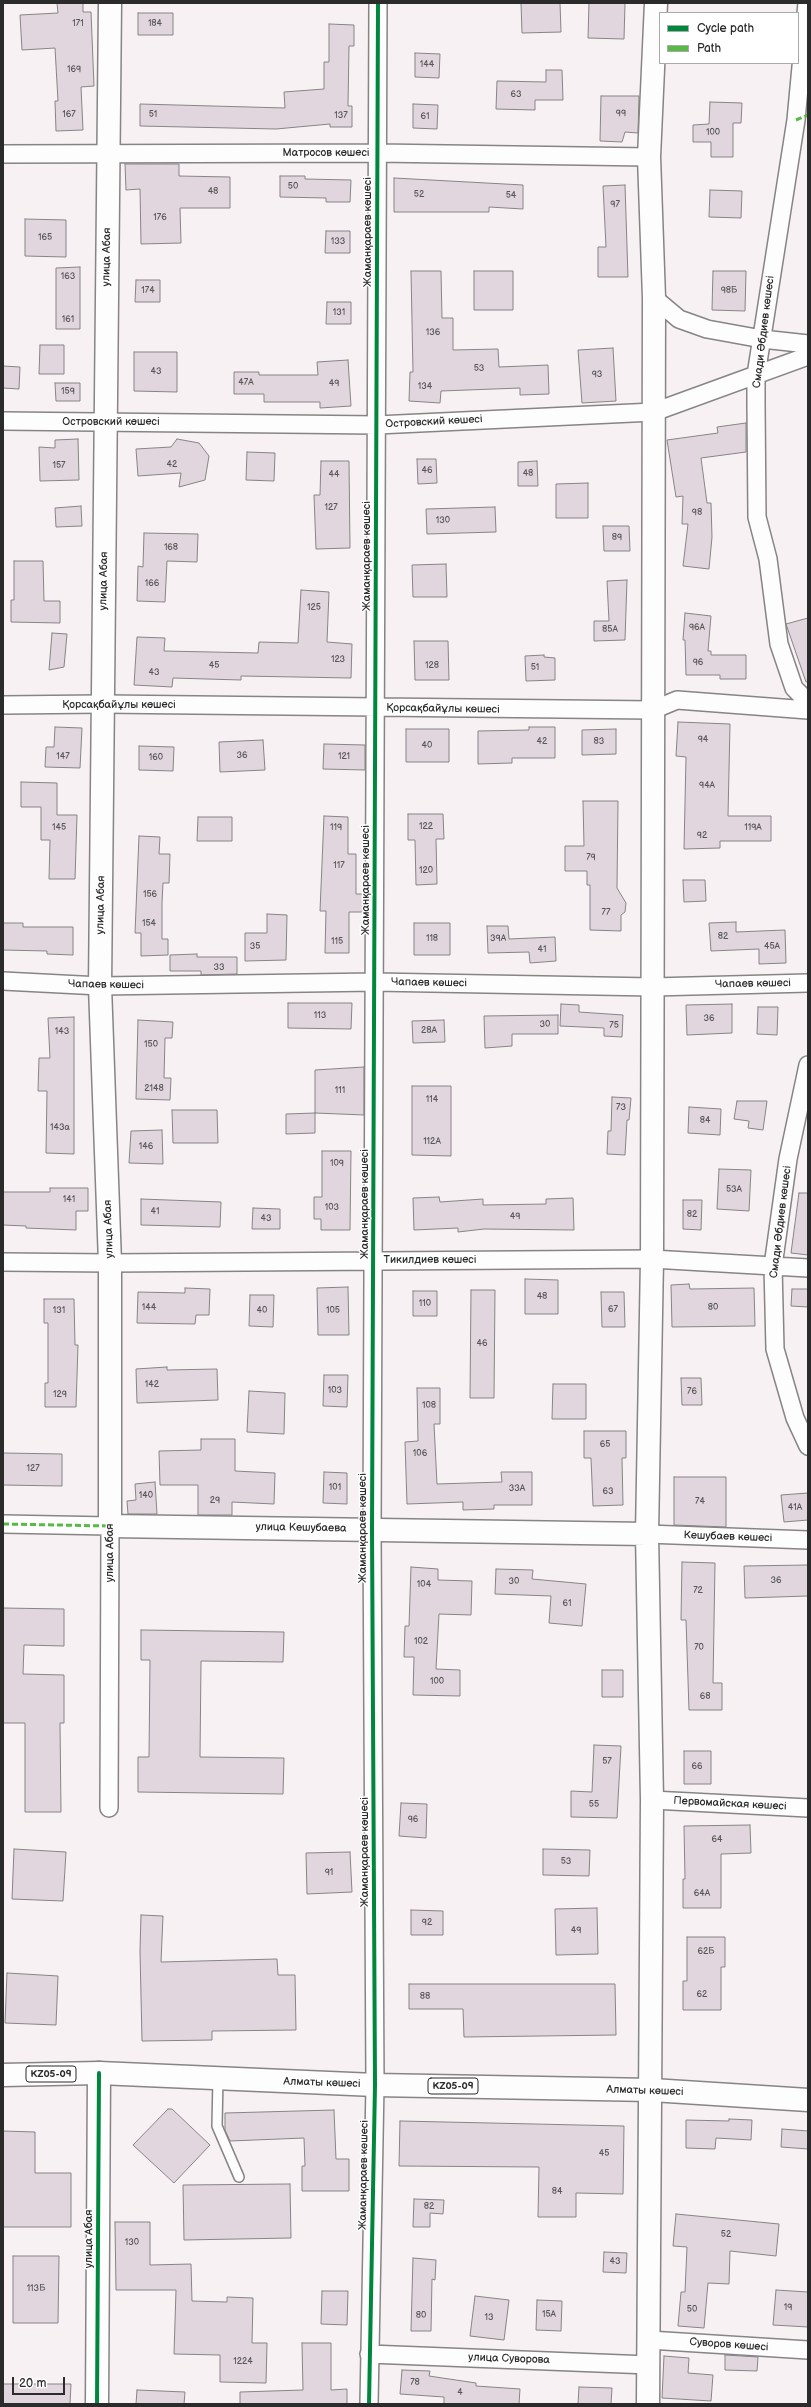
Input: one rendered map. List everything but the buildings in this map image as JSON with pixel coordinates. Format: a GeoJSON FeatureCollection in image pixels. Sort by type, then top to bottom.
{"type":"FeatureCollection","features":[{"type":"Feature","properties":{"kind":"main road","name":"улица Абая"},"geometry":{"type":"LineString","coordinates":[[110,3],[100,986],[110,1263],[110,1526]]}},
{"type":"Feature","properties":{"kind":"main road"},"geometry":{"type":"LineString","coordinates":[[648,2404],[652,2090],[652,1800],[647,1534],[652,1259],[654,412],[654,298],[649,157],[656,3]]}},
{"type":"Feature","properties":{"kind":"main road","name":"улица Кешубаева"},"geometry":{"type":"LineString","coordinates":[[110,1526],[647,1534]]}},
{"type":"Feature","properties":{"kind":"main road","name":"улица Абая"},"geometry":{"type":"LineString","coordinates":[[97,2404],[98,2073]]}},
{"type":"Feature","properties":{"kind":"main road","name":"Алматы көшесі"},"geometry":{"type":"LineString","coordinates":[[3,2075],[98,2073],[375,2085],[652,2090],[808,2100]]}},
{"type":"Feature","properties":{"kind":"street","name":"Жаманқараев көшесі"},"geometry":{"type":"LineString","coordinates":[[369,2404],[375,2085],[372,1529],[378,3]]}},
{"type":"Feature","properties":{"kind":"street","name":"Смади Әбдиев көшесі"},"geometry":{"type":"LineString","coordinates":[[807,3],[802,118],[756,375],[757,517],[768,559],[779,644],[794,688],[808,702]]}},
{"type":"Feature","properties":{"kind":"street","name":"Матросов көшесі"},"geometry":{"type":"LineString","coordinates":[[3,154],[378,153],[649,157]]}},
{"type":"Feature","properties":{"kind":"street"},"geometry":{"type":"LineString","coordinates":[[654,298],[679,319],[707,329],[762,339],[808,344]]}},
{"type":"Feature","properties":{"kind":"street","name":"Островский көшесі"},"geometry":{"type":"LineString","coordinates":[[3,421],[377,425],[654,412],[808,356]]}},
{"type":"Feature","properties":{"kind":"street","name":"Қорсақбайұлы көшесі"},"geometry":{"type":"LineString","coordinates":[[3,705],[103,704],[653,710],[677,700],[808,710]]}},
{"type":"Feature","properties":{"kind":"street","name":"Чапаев көшесі"},"geometry":{"type":"LineString","coordinates":[[3,981],[100,986],[375,982],[653,987],[808,983]]}},
{"type":"Feature","properties":{"kind":"street","name":"Смади Әбдиев көшесі"},"geometry":{"type":"LineString","coordinates":[[808,1065],[788,1159],[773,1266],[775,1349],[795,1418],[808,1446]]}},
{"type":"Feature","properties":{"kind":"street","name":"Тикилдиев көшесі"},"geometry":{"type":"LineString","coordinates":[[3,1262],[110,1263],[652,1259],[808,1268]]}},
{"type":"Feature","properties":{"kind":"street","name":"улица Кешубаева"},"geometry":{"type":"LineString","coordinates":[[3,1524],[110,1526]]}},
{"type":"Feature","properties":{"kind":"street","name":"улица Абая"},"geometry":{"type":"LineString","coordinates":[[110,1526],[110,1808]]}},
{"type":"Feature","properties":{"kind":"street","name":"Кешубаев көшесі"},"geometry":{"type":"LineString","coordinates":[[647,1534],[808,1540]]}},
{"type":"Feature","properties":{"kind":"street","name":"Первомайская көшесі"},"geometry":{"type":"LineString","coordinates":[[652,1800],[808,1808]]}},
{"type":"Feature","properties":{"kind":"street","name":"Суворов көшесі"},"geometry":{"type":"LineString","coordinates":[[649,2340],[808,2350]]}},
{"type":"Feature","properties":{"kind":"street","name":"улица Суворова"},"geometry":{"type":"LineString","coordinates":[[369,2354],[649,2365]]}},
{"type":"Feature","properties":{"kind":"lane"},"geometry":{"type":"LineString","coordinates":[[218,2078],[217,2126],[239,2177]]}},
{"type":"Feature","properties":{"kind":"marked path"},"geometry":{"type":"LineString","coordinates":[[796,120],[808,115]]}},
{"type":"Feature","properties":{"kind":"marked path"},"geometry":{"type":"LineString","coordinates":[[3,1524],[110,1526]]}},
{"type":"Feature","properties":{"kind":"cycle path"},"geometry":{"type":"LineString","coordinates":[[369,2404],[375,2085],[372,1529],[378,3]]}},
{"type":"Feature","properties":{"kind":"cycle path"},"geometry":{"type":"LineString","coordinates":[[97,2404],[99,2073]]}}]}
